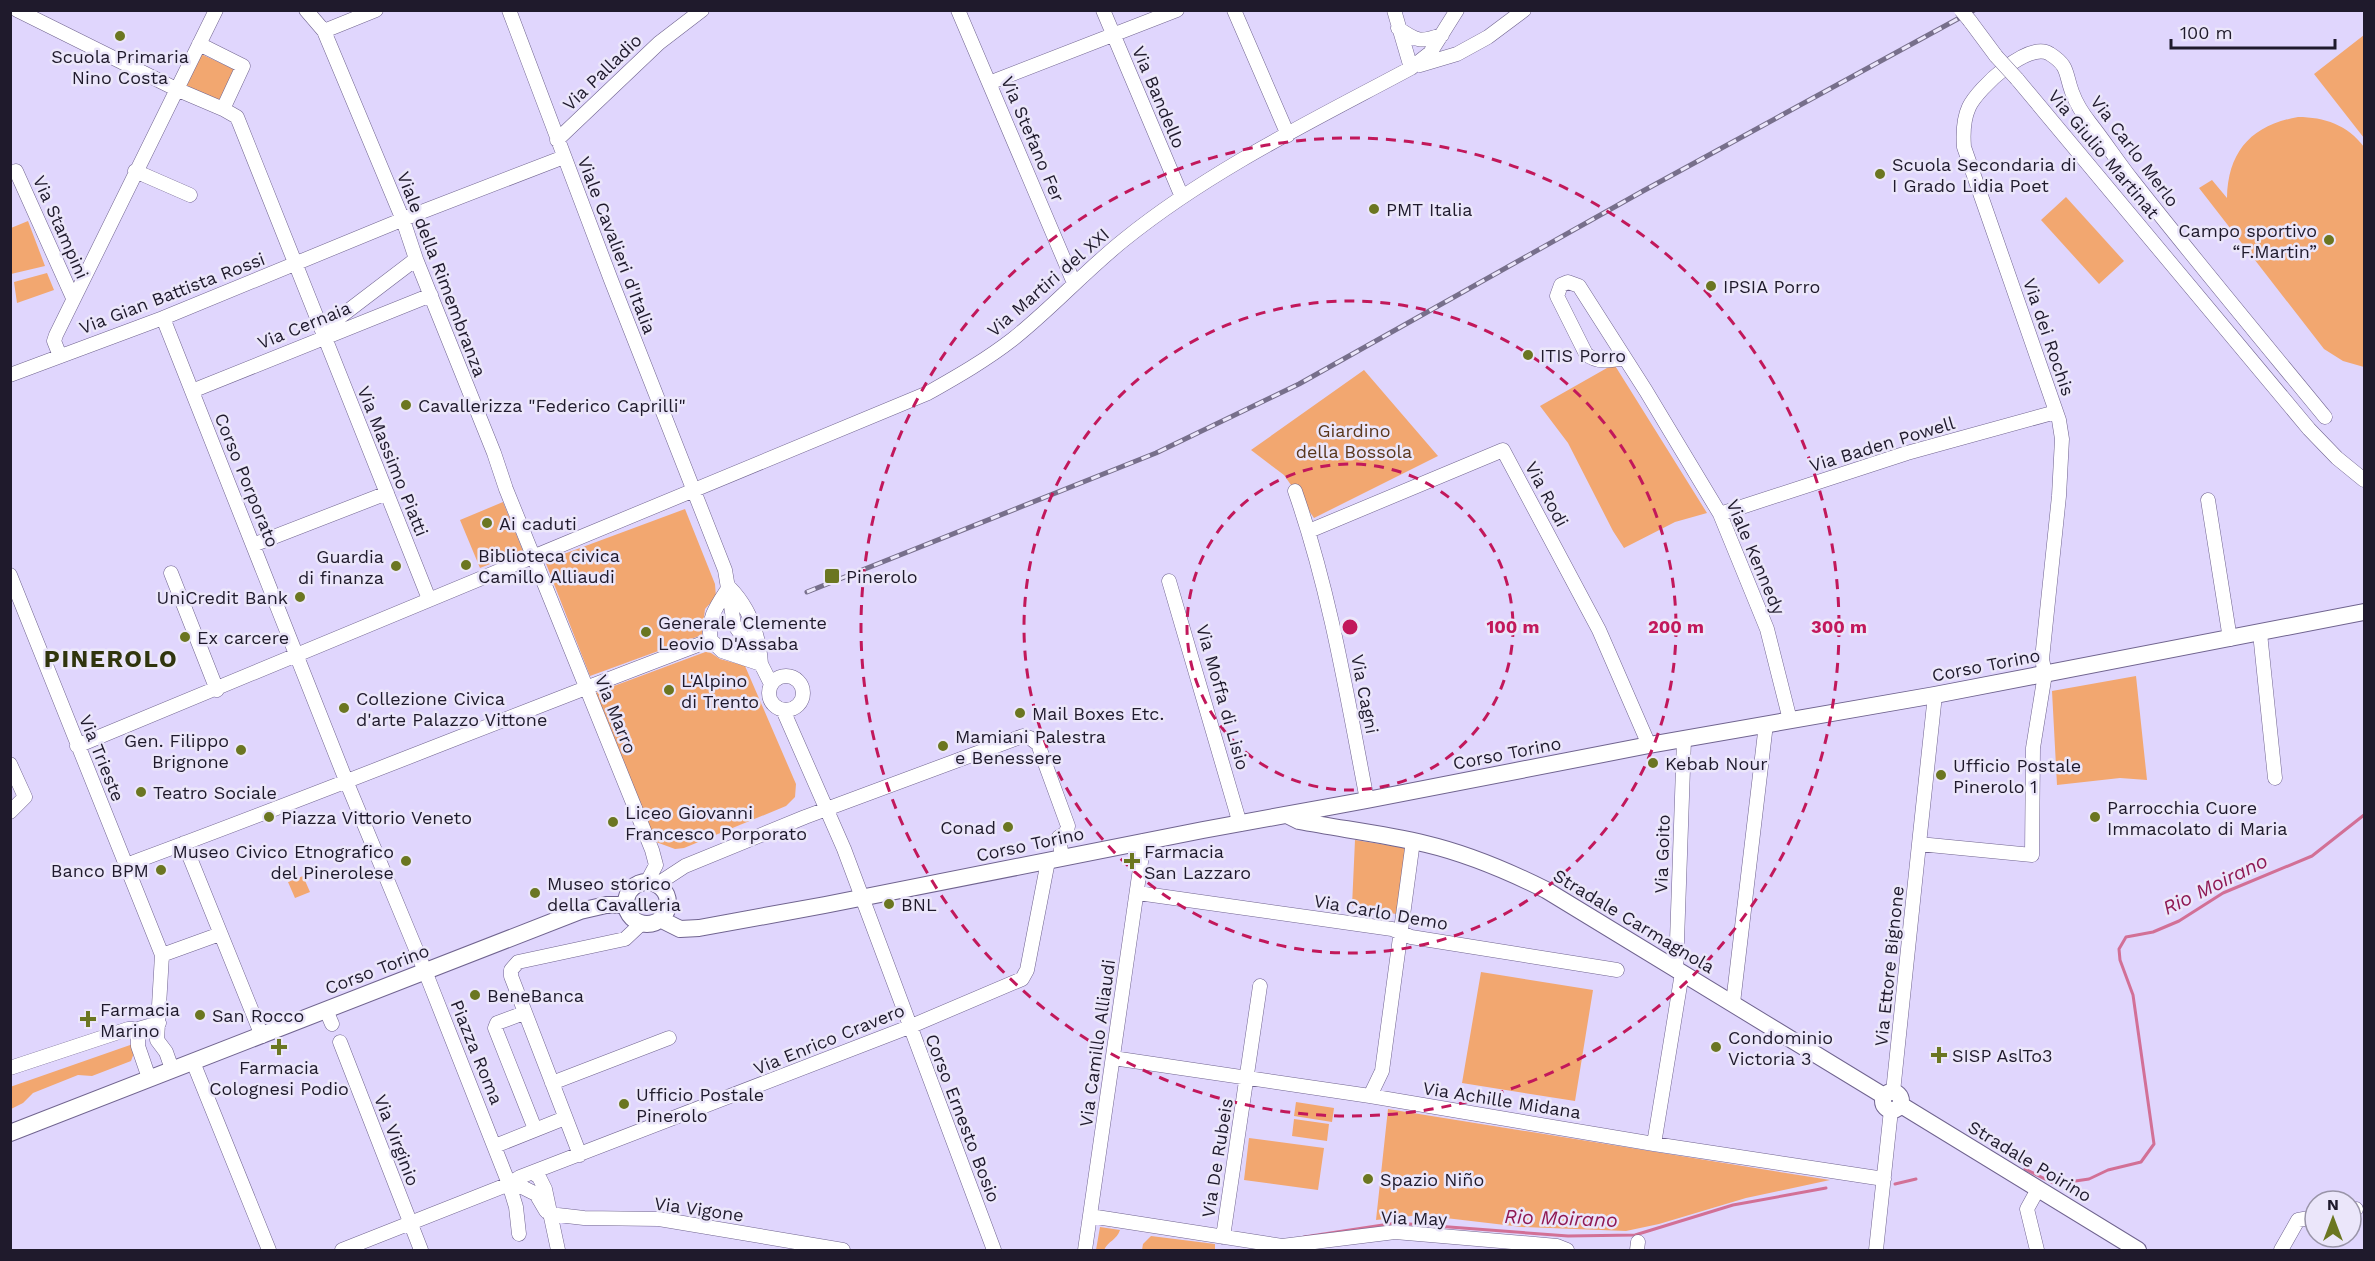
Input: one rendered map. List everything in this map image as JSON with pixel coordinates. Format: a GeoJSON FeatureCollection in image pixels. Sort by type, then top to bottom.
{"type":"FeatureCollection","features":[{"type":"Feature","properties":{"kind":"main road","name":"Corso Torino"},"geometry":{"type":"LineString","coordinates":[[660,919],[680,929],[699,928],[1649,745],[1935,695],[2364,612]]}},
{"type":"Feature","properties":{"kind":"main road","name":"Stradale Carmagnola"},"geometry":{"type":"LineString","coordinates":[[1287,816],[1299,821],[1344,830],[1413,841],[1461,854],[1520,877],[1546,890],[1892,1101]]}},
{"type":"Feature","properties":{"kind":"main road"},"geometry":{"type":"LineString","coordinates":[[651,883],[662,889],[667,900],[667,907],[660,919],[655,922],[642,923],[631,916],[626,905],[629,892],[634,887],[651,883]]}},
{"type":"Feature","properties":{"kind":"main road","name":"Corso Torino"},"geometry":{"type":"LineString","coordinates":[[10,1132],[262,1036],[329,1017],[425,971],[580,911],[606,905],[626,905]]}},
{"type":"Feature","properties":{"kind":"main road","name":"Stradale Poirino"},"geometry":{"type":"LineString","coordinates":[[1892,1101],[2138,1251]]}},
{"type":"Feature","properties":{"kind":"street"},"geometry":{"type":"LineString","coordinates":[[17,10],[176,89],[224,110],[243,66],[199,44]]}},
{"type":"Feature","properties":{"kind":"street"},"geometry":{"type":"LineString","coordinates":[[60,356],[54,341],[56,334],[216,10]]}},
{"type":"Feature","properties":{"kind":"street","name":"Viale della Rimembranza"},"geometry":{"type":"LineString","coordinates":[[306,10],[324,31],[403,220],[416,259],[533,557]]}},
{"type":"Feature","properties":{"kind":"street"},"geometry":{"type":"LineString","coordinates":[[324,31],[376,10]]}},
{"type":"Feature","properties":{"kind":"street","name":"Viale Cavalieri d'Italia"},"geometry":{"type":"LineString","coordinates":[[509,10],[729,587],[734,624],[761,664],[771,684]]}},
{"type":"Feature","properties":{"kind":"street","name":"Via Palladio"},"geometry":{"type":"LineString","coordinates":[[557,140],[659,43],[702,10]]}},
{"type":"Feature","properties":{"kind":"street","name":"Via Stefano Fer"},"geometry":{"type":"LineString","coordinates":[[958,10],[1074,282]]}},
{"type":"Feature","properties":{"kind":"street","name":"Via Bandello"},"geometry":{"type":"LineString","coordinates":[[1103,10],[1182,197]]}},
{"type":"Feature","properties":{"kind":"street"},"geometry":{"type":"LineString","coordinates":[[990,83],[1178,10]]}},
{"type":"Feature","properties":{"kind":"street"},"geometry":{"type":"LineString","coordinates":[[1234,10],[1288,135]]}},
{"type":"Feature","properties":{"kind":"street"},"geometry":{"type":"LineString","coordinates":[[1394,10],[1411,68]]}},
{"type":"Feature","properties":{"kind":"street","name":"Via Martiri del XXI"},"geometry":{"type":"LineString","coordinates":[[297,656],[429,599],[693,492],[928,393],[976,367],[1015,338],[1125,238],[1182,197],[1288,135],[1411,68],[1430,53],[1457,10]]}},
{"type":"Feature","properties":{"kind":"street","name":"Via Martiri del XXI"},"geometry":{"type":"LineString","coordinates":[[1411,68],[1457,54],[1488,38],[1524,10]]}},
{"type":"Feature","properties":{"kind":"street","name":"Via Giulio Martinat"},"geometry":{"type":"LineString","coordinates":[[1965,16],[2309,429],[2337,458],[2364,480]]}},
{"type":"Feature","properties":{"kind":"street"},"geometry":{"type":"LineString","coordinates":[[1398,28],[1413,39],[1425,40],[1442,35]]}},
{"type":"Feature","properties":{"kind":"street","name":"Via dei Rochis"},"geometry":{"type":"LineString","coordinates":[[1919,844],[2032,855],[2033,748],[2045,674],[2042,659],[2059,496],[2062,439],[2056,412],[1964,147],[1963,127],[1969,107],[1976,98],[2019,57],[2035,51]]}},
{"type":"Feature","properties":{"kind":"street","name":"Via Carlo Merlo"},"geometry":{"type":"LineString","coordinates":[[2035,51],[2047,52],[2062,62],[2067,70],[2074,98],[2084,116],[2132,179],[2325,417]]}},
{"type":"Feature","properties":{"kind":"street","name":"Via Massimo Piatti"},"geometry":{"type":"LineString","coordinates":[[224,110],[237,117],[429,599]]}},
{"type":"Feature","properties":{"kind":"street","name":"Via Gian Battista Rossi"},"geometry":{"type":"LineString","coordinates":[[10,375],[163,318],[564,157]]}},
{"type":"Feature","properties":{"kind":"street","name":"Via Stampini"},"geometry":{"type":"LineString","coordinates":[[16,171],[73,298]]}},
{"type":"Feature","properties":{"kind":"street"},"geometry":{"type":"LineString","coordinates":[[135,171],[190,195]]}},
{"type":"Feature","properties":{"kind":"street"},"geometry":{"type":"LineString","coordinates":[[324,336],[332,323],[416,259]]}},
{"type":"Feature","properties":{"kind":"street","name":"Viale Kennedy"},"geometry":{"type":"LineString","coordinates":[[1624,358],[1611,361],[1593,359],[1586,354],[1557,296],[1561,285],[1572,282],[1578,286],[1624,358],[1720,514],[1767,629],[1790,720]]}},
{"type":"Feature","properties":{"kind":"street","name":"Via Cernaia"},"geometry":{"type":"LineString","coordinates":[[192,390],[431,295]]}},
{"type":"Feature","properties":{"kind":"street","name":"Corso Porporato"},"geometry":{"type":"LineString","coordinates":[[163,318],[297,656]]}},
{"type":"Feature","properties":{"kind":"street","name":"Via Baden Powell"},"geometry":{"type":"LineString","coordinates":[[1720,514],[1907,453],[2056,412]]}},
{"type":"Feature","properties":{"kind":"street","name":"Via Rodi"},"geometry":{"type":"LineString","coordinates":[[1309,531],[1503,450],[1599,630],[1649,745]]}},
{"type":"Feature","properties":{"kind":"street","name":"Via Cagni"},"geometry":{"type":"LineString","coordinates":[[1295,491],[1309,531],[1331,613],[1367,800]]}},
{"type":"Feature","properties":{"kind":"street"},"geometry":{"type":"LineString","coordinates":[[253,544],[387,493]]}},
{"type":"Feature","properties":{"kind":"street"},"geometry":{"type":"LineString","coordinates":[[2208,500],[2230,639]]}},
{"type":"Feature","properties":{"kind":"street","name":"Via Marro"},"geometry":{"type":"LineString","coordinates":[[533,557],[654,854],[655,870],[651,883]]}},
{"type":"Feature","properties":{"kind":"street"},"geometry":{"type":"LineString","coordinates":[[171,573],[217,690]]}},
{"type":"Feature","properties":{"kind":"street","name":"Via Trieste"},"geometry":{"type":"LineString","coordinates":[[10,575],[162,954]]}},
{"type":"Feature","properties":{"kind":"street","name":"Via Moffa di Lisio"},"geometry":{"type":"LineString","coordinates":[[1169,581],[1240,824]]}},
{"type":"Feature","properties":{"kind":"street"},"geometry":{"type":"LineString","coordinates":[[705,642],[713,612],[729,587]]}},
{"type":"Feature","properties":{"kind":"street"},"geometry":{"type":"LineString","coordinates":[[2260,633],[2275,778]]}},
{"type":"Feature","properties":{"kind":"street"},"geometry":{"type":"LineString","coordinates":[[126,865],[347,783],[705,642],[722,651],[761,664]]}},
{"type":"Feature","properties":{"kind":"street"},"geometry":{"type":"LineString","coordinates":[[77,746],[297,656],[425,971]]}},
{"type":"Feature","properties":{"kind":"street"},"geometry":{"type":"LineString","coordinates":[[780,676],[791,676],[799,681],[803,688],[803,697],[799,705],[783,710],[770,700],[769,689],[780,676]]}},
{"type":"Feature","properties":{"kind":"street","name":"Via Ettore Bignone"},"geometry":{"type":"LineString","coordinates":[[1876,1251],[1935,695]]}},
{"type":"Feature","properties":{"kind":"street","name":"Corso Ernesto Bosio"},"geometry":{"type":"LineString","coordinates":[[783,710],[827,810],[862,898],[994,1251]]}},
{"type":"Feature","properties":{"kind":"street"},"geometry":{"type":"LineString","coordinates":[[1733,1003],[1766,724]]}},
{"type":"Feature","properties":{"kind":"street"},"geometry":{"type":"LineString","coordinates":[[651,883],[685,866],[1015,738],[1030,738],[1038,744],[1068,826],[1066,832],[1059,837],[1055,859]]}},
{"type":"Feature","properties":{"kind":"street","name":"Via Goito"},"geometry":{"type":"LineString","coordinates":[[1654,1144],[1679,971],[1684,739]]}},
{"type":"Feature","properties":{"kind":"street"},"geometry":{"type":"LineString","coordinates":[[10,764],[25,797],[10,812]]}},
{"type":"Feature","properties":{"kind":"street","name":"Via Camillo Alliaudi"},"geometry":{"type":"LineString","coordinates":[[1085,1251],[1144,841]]}},
{"type":"Feature","properties":{"kind":"street"},"geometry":{"type":"LineString","coordinates":[[1370,1096],[1382,1071],[1413,841]]}},
{"type":"Feature","properties":{"kind":"street"},"geometry":{"type":"LineString","coordinates":[[184,843],[262,1036]]}},
{"type":"Feature","properties":{"kind":"street","name":"Via Enrico Cravero"},"geometry":{"type":"LineString","coordinates":[[342,1251],[533,1173],[909,1027],[1022,979],[1026,975],[1055,859]]}},
{"type":"Feature","properties":{"kind":"street","name":"Via Carlo Demo"},"geometry":{"type":"LineString","coordinates":[[1138,893],[1401,931],[1410,937],[1617,970]]}},
{"type":"Feature","properties":{"kind":"street"},"geometry":{"type":"LineString","coordinates":[[580,1155],[524,1013],[511,976],[512,967],[518,962],[625,939],[642,923]]}},
{"type":"Feature","properties":{"kind":"street"},"geometry":{"type":"LineString","coordinates":[[157,1040],[162,954],[220,934]]}},
{"type":"Feature","properties":{"kind":"street","name":"Piazza Roma"},"geometry":{"type":"LineString","coordinates":[[425,971],[509,1184],[516,1208],[519,1234]]}},
{"type":"Feature","properties":{"kind":"street","name":"Via De Rubeis"},"geometry":{"type":"LineString","coordinates":[[1090,1216],[1223,1237],[1260,986]]}},
{"type":"Feature","properties":{"kind":"street","name":"Piazza Roma"},"geometry":{"type":"LineString","coordinates":[[524,1013],[497,1023],[495,1028],[535,1129]]}},
{"type":"Feature","properties":{"kind":"street"},"geometry":{"type":"LineString","coordinates":[[10,1068],[128,1029],[138,1029],[159,1023]]}},
{"type":"Feature","properties":{"kind":"street"},"geometry":{"type":"LineString","coordinates":[[138,1029],[145,1037],[157,1040],[166,1052],[172,1069]]}},
{"type":"Feature","properties":{"kind":"street"},"geometry":{"type":"LineString","coordinates":[[138,1029],[138,1046],[149,1078]]}},
{"type":"Feature","properties":{"kind":"street"},"geometry":{"type":"LineString","coordinates":[[552,1083],[669,1038]]}},
{"type":"Feature","properties":{"kind":"street","name":"Via Virginio"},"geometry":{"type":"LineString","coordinates":[[340,1042],[421,1251]]}},
{"type":"Feature","properties":{"kind":"street","name":"Via Achille Midana"},"geometry":{"type":"LineString","coordinates":[[1113,1058],[1370,1096],[1654,1144],[1884,1179]]}},
{"type":"Feature","properties":{"kind":"street"},"geometry":{"type":"LineString","coordinates":[[193,1062],[269,1251]]}},
{"type":"Feature","properties":{"kind":"street"},"geometry":{"type":"LineString","coordinates":[[495,1146],[566,1118]]}},
{"type":"Feature","properties":{"kind":"street"},"geometry":{"type":"LineString","coordinates":[[532,1192],[533,1173]]}},
{"type":"Feature","properties":{"kind":"street"},"geometry":{"type":"LineString","coordinates":[[533,1173],[539,1177],[545,1189],[558,1251]]}},
{"type":"Feature","properties":{"kind":"street"},"geometry":{"type":"LineString","coordinates":[[509,1184],[539,1196],[543,1208],[549,1214]]}},
{"type":"Feature","properties":{"kind":"street"},"geometry":{"type":"LineString","coordinates":[[2037,1251],[2027,1209],[2038,1189]]}},
{"type":"Feature","properties":{"kind":"street","name":"Via Vigone"},"geometry":{"type":"LineString","coordinates":[[549,1214],[591,1219],[659,1219],[815,1248],[843,1251]]}},
{"type":"Feature","properties":{"kind":"street"},"geometry":{"type":"LineString","coordinates":[[2281,1251],[2298,1220],[2303,1219]]}},
{"type":"Feature","properties":{"kind":"street","name":"Via May"},"geometry":{"type":"LineString","coordinates":[[1223,1237],[1282,1246],[1395,1232],[1557,1246],[1567,1251]]}},
{"type":"Feature","properties":{"kind":"green space"},"geometry":{"type":"Polygon","coordinates":[[[2364,35],[2364,138],[2314,74],[2364,35]]]}},
{"type":"Feature","properties":{"kind":"green space"},"geometry":{"type":"Polygon","coordinates":[[[201,54],[238,71],[222,105],[185,88],[201,54]]]}},
{"type":"Feature","properties":{"kind":"green space"},"geometry":{"type":"Polygon","coordinates":[[[2298,117],[2335,124],[2351,133],[2364,147],[2364,367],[2343,361],[2324,349],[2199,188],[2212,180],[2227,198],[2232,167],[2246,143],[2268,126],[2298,117]]]}},
{"type":"Feature","properties":{"kind":"green space"},"geometry":{"type":"Polygon","coordinates":[[[2066,197],[2124,261],[2099,284],[2041,220],[2066,197]]]}},
{"type":"Feature","properties":{"kind":"green space"},"geometry":{"type":"Polygon","coordinates":[[[28,221],[45,266],[11,274],[11,228],[28,221]]]}},
{"type":"Feature","properties":{"kind":"green space"},"geometry":{"type":"Polygon","coordinates":[[[47,273],[54,290],[17,303],[14,282],[47,273]]]}},
{"type":"Feature","properties":{"kind":"green space"},"geometry":{"type":"Polygon","coordinates":[[[1614,364],[1707,513],[1675,522],[1624,548],[1568,443],[1540,406],[1614,364]]]}},
{"type":"Feature","properties":{"kind":"green space","name":"Giardino della Bossola"},"geometry":{"type":"Polygon","coordinates":[[[1364,370],[1438,456],[1314,518],[1284,475],[1251,450],[1364,370]]]}},
{"type":"Feature","properties":{"kind":"green space"},"geometry":{"type":"Polygon","coordinates":[[[503,502],[523,551],[480,568],[460,520],[503,502]]]}},
{"type":"Feature","properties":{"kind":"green space"},"geometry":{"type":"Polygon","coordinates":[[[685,509],[715,584],[716,597],[705,609],[702,635],[590,676],[545,561],[685,509]]]}},
{"type":"Feature","properties":{"kind":"green space"},"geometry":{"type":"Polygon","coordinates":[[[708,651],[720,659],[745,666],[796,784],[795,797],[786,806],[684,848],[675,849],[656,842],[595,693],[708,651]]]}},
{"type":"Feature","properties":{"kind":"green space"},"geometry":{"type":"Polygon","coordinates":[[[2136,676],[2147,780],[2120,778],[2057,785],[2052,691],[2136,676]]]}},
{"type":"Feature","properties":{"kind":"green space"},"geometry":{"type":"Polygon","coordinates":[[[1355,840],[1406,848],[1396,914],[1352,906],[1355,840]]]}},
{"type":"Feature","properties":{"kind":"green space"},"geometry":{"type":"Polygon","coordinates":[[[303,876],[310,892],[295,898],[288,882],[303,876]]]}},
{"type":"Feature","properties":{"kind":"green space"},"geometry":{"type":"Polygon","coordinates":[[[1481,972],[1593,990],[1575,1101],[1462,1083],[1481,972]]]}},
{"type":"Feature","properties":{"kind":"green space"},"geometry":{"type":"Polygon","coordinates":[[[133,1044],[135,1050],[131,1061],[92,1076],[78,1075],[33,1093],[23,1103],[11,1109],[10,1087],[133,1044]]]}},
{"type":"Feature","properties":{"kind":"green space"},"geometry":{"type":"Polygon","coordinates":[[[1296,1102],[1334,1108],[1332,1122],[1294,1116],[1296,1102]]]}},
{"type":"Feature","properties":{"kind":"green space"},"geometry":{"type":"Polygon","coordinates":[[[1388,1109],[1830,1180],[1746,1198],[1659,1224],[1626,1231],[1522,1227],[1420,1215],[1376,1220],[1388,1109]]]}},
{"type":"Feature","properties":{"kind":"green space"},"geometry":{"type":"Polygon","coordinates":[[[1294,1119],[1329,1124],[1327,1141],[1292,1136],[1294,1119]]]}},
{"type":"Feature","properties":{"kind":"green space"},"geometry":{"type":"Polygon","coordinates":[[[1249,1138],[1324,1148],[1318,1190],[1244,1180],[1249,1138]]]}},
{"type":"Feature","properties":{"kind":"green space"},"geometry":{"type":"Polygon","coordinates":[[[1100,1227],[1120,1230],[1104,1250],[1096,1250],[1100,1227]]]}},
{"type":"Feature","properties":{"kind":"green space"},"geometry":{"type":"Polygon","coordinates":[[[1151,1236],[1215,1244],[1215,1250],[1142,1250],[1143,1244],[1151,1236]]]}},
{"type":"Feature","properties":{"kind":"waterway","name":"Rio Moirano"},"geometry":{"type":"LineString","coordinates":[[2025,1169],[2055,1184],[2089,1179],[2108,1170],[2141,1162],[2154,1144],[2133,995],[2120,960],[2119,949],[2126,937],[2153,932],[2179,921],[2223,893],[2312,856],[2364,815]]}},
{"type":"Feature","properties":{"kind":"waterway"},"geometry":{"type":"LineString","coordinates":[[1895,1184],[1916,1179]]}},
{"type":"Feature","properties":{"kind":"waterway","name":"Rio Moirano"},"geometry":{"type":"LineString","coordinates":[[1304,1237],[1396,1223],[1568,1236],[1635,1235],[1733,1205],[1826,1188]]}},
{"type":"Feature","properties":{"kind":"railway"},"geometry":{"type":"LineString","coordinates":[[807,592],[1156,453],[1299,384],[1643,191],[1974,10]]}},
{"type":"Feature","properties":{"kind":"place","name":"Scuola Primaria Nino Costa"},"geometry":{"type":"Point","coordinates":[120,36]}},
{"type":"Feature","properties":{"kind":"place","name":"Scuola Secondaria di I Grado Lidia Poet"},"geometry":{"type":"Point","coordinates":[1880,174]}},
{"type":"Feature","properties":{"kind":"place","name":"PMT Italia"},"geometry":{"type":"Point","coordinates":[1374,209]}},
{"type":"Feature","properties":{"kind":"place","name":"Campo sportivo “F.Martin”"},"geometry":{"type":"Point","coordinates":[2329,240]}},
{"type":"Feature","properties":{"kind":"place","name":"IPSIA Porro"},"geometry":{"type":"Point","coordinates":[1711,286]}},
{"type":"Feature","properties":{"kind":"place","name":"ITIS Porro"},"geometry":{"type":"Point","coordinates":[1528,355]}},
{"type":"Feature","properties":{"kind":"place","name":"Cavallerizza \"Federico Caprilli\""},"geometry":{"type":"Point","coordinates":[406,405]}},
{"type":"Feature","properties":{"kind":"place","name":"Ai caduti"},"geometry":{"type":"Point","coordinates":[487,523]}},
{"type":"Feature","properties":{"kind":"place","name":"Biblioteca civica Camillo Alliaudi"},"geometry":{"type":"Point","coordinates":[466,565]}},
{"type":"Feature","properties":{"kind":"place","name":"Guardia di finanza"},"geometry":{"type":"Point","coordinates":[396,566]}},
{"type":"Feature","properties":{"kind":"place","name":"Pinerolo"},"geometry":{"type":"Point","coordinates":[832,576]}},
{"type":"Feature","properties":{"kind":"place","name":"UniCredit Bank"},"geometry":{"type":"Point","coordinates":[300,597]}},
{"type":"Feature","properties":{"kind":"place","name":"Generale Clemente Leovio D'Assaba"},"geometry":{"type":"Point","coordinates":[646,632]}},
{"type":"Feature","properties":{"kind":"place","name":"Ex carcere"},"geometry":{"type":"Point","coordinates":[185,637]}},
{"type":"Feature","properties":{"kind":"place","name":"L'Alpino di Trento"},"geometry":{"type":"Point","coordinates":[669,690]}},
{"type":"Feature","properties":{"kind":"place","name":"Collezione Civica d'arte Palazzo Vittone"},"geometry":{"type":"Point","coordinates":[344,708]}},
{"type":"Feature","properties":{"kind":"place","name":"Mail Boxes Etc."},"geometry":{"type":"Point","coordinates":[1020,713]}},
{"type":"Feature","properties":{"kind":"place","name":"Mamiani Palestra e Benessere"},"geometry":{"type":"Point","coordinates":[943,746]}},
{"type":"Feature","properties":{"kind":"place","name":"Gen. Filippo Brignone"},"geometry":{"type":"Point","coordinates":[241,750]}},
{"type":"Feature","properties":{"kind":"place","name":"Kebab Nour"},"geometry":{"type":"Point","coordinates":[1653,763]}},
{"type":"Feature","properties":{"kind":"place","name":"Ufficio Postale Pinerolo 1"},"geometry":{"type":"Point","coordinates":[1941,775]}},
{"type":"Feature","properties":{"kind":"place","name":"Teatro Sociale"},"geometry":{"type":"Point","coordinates":[141,792]}},
{"type":"Feature","properties":{"kind":"place","name":"Piazza Vittorio Veneto"},"geometry":{"type":"Point","coordinates":[269,817]}},
{"type":"Feature","properties":{"kind":"place","name":"Parrocchia Cuore Immacolato di Maria"},"geometry":{"type":"Point","coordinates":[2095,817]}},
{"type":"Feature","properties":{"kind":"place","name":"Liceo Giovanni Francesco Porporato"},"geometry":{"type":"Point","coordinates":[613,822]}},
{"type":"Feature","properties":{"kind":"place","name":"Conad"},"geometry":{"type":"Point","coordinates":[1008,827]}},
{"type":"Feature","properties":{"kind":"place","name":"Museo Civico Etnografico del Pinerolese"},"geometry":{"type":"Point","coordinates":[406,861]}},
{"type":"Feature","properties":{"kind":"place","name":"Farmacia San Lazzaro"},"geometry":{"type":"Point","coordinates":[1132,861]}},
{"type":"Feature","properties":{"kind":"place","name":"Banco BPM"},"geometry":{"type":"Point","coordinates":[161,870]}},
{"type":"Feature","properties":{"kind":"place","name":"Museo storico della Cavalleria"},"geometry":{"type":"Point","coordinates":[535,893]}},
{"type":"Feature","properties":{"kind":"place","name":"BNL"},"geometry":{"type":"Point","coordinates":[889,904]}},
{"type":"Feature","properties":{"kind":"place","name":"BeneBanca"},"geometry":{"type":"Point","coordinates":[475,995]}},
{"type":"Feature","properties":{"kind":"place","name":"San Rocco"},"geometry":{"type":"Point","coordinates":[200,1015]}},
{"type":"Feature","properties":{"kind":"place","name":"Farmacia Marino"},"geometry":{"type":"Point","coordinates":[88,1019]}},
{"type":"Feature","properties":{"kind":"place","name":"Farmacia Colognesi Podio"},"geometry":{"type":"Point","coordinates":[279,1047]}},
{"type":"Feature","properties":{"kind":"place","name":"Condominio Victoria 3"},"geometry":{"type":"Point","coordinates":[1716,1047]}},
{"type":"Feature","properties":{"kind":"place","name":"SISP AslTo3"},"geometry":{"type":"Point","coordinates":[1939,1055]}},
{"type":"Feature","properties":{"kind":"place","name":"Ufficio Postale Pinerolo"},"geometry":{"type":"Point","coordinates":[624,1104]}},
{"type":"Feature","properties":{"kind":"place","name":"Spazio Niño"},"geometry":{"type":"Point","coordinates":[1368,1179]}},
{"type":"Feature","properties":{"kind":"district","name":"PINEROLO"},"geometry":{"type":"Point","coordinates":[111,659]}}]}
